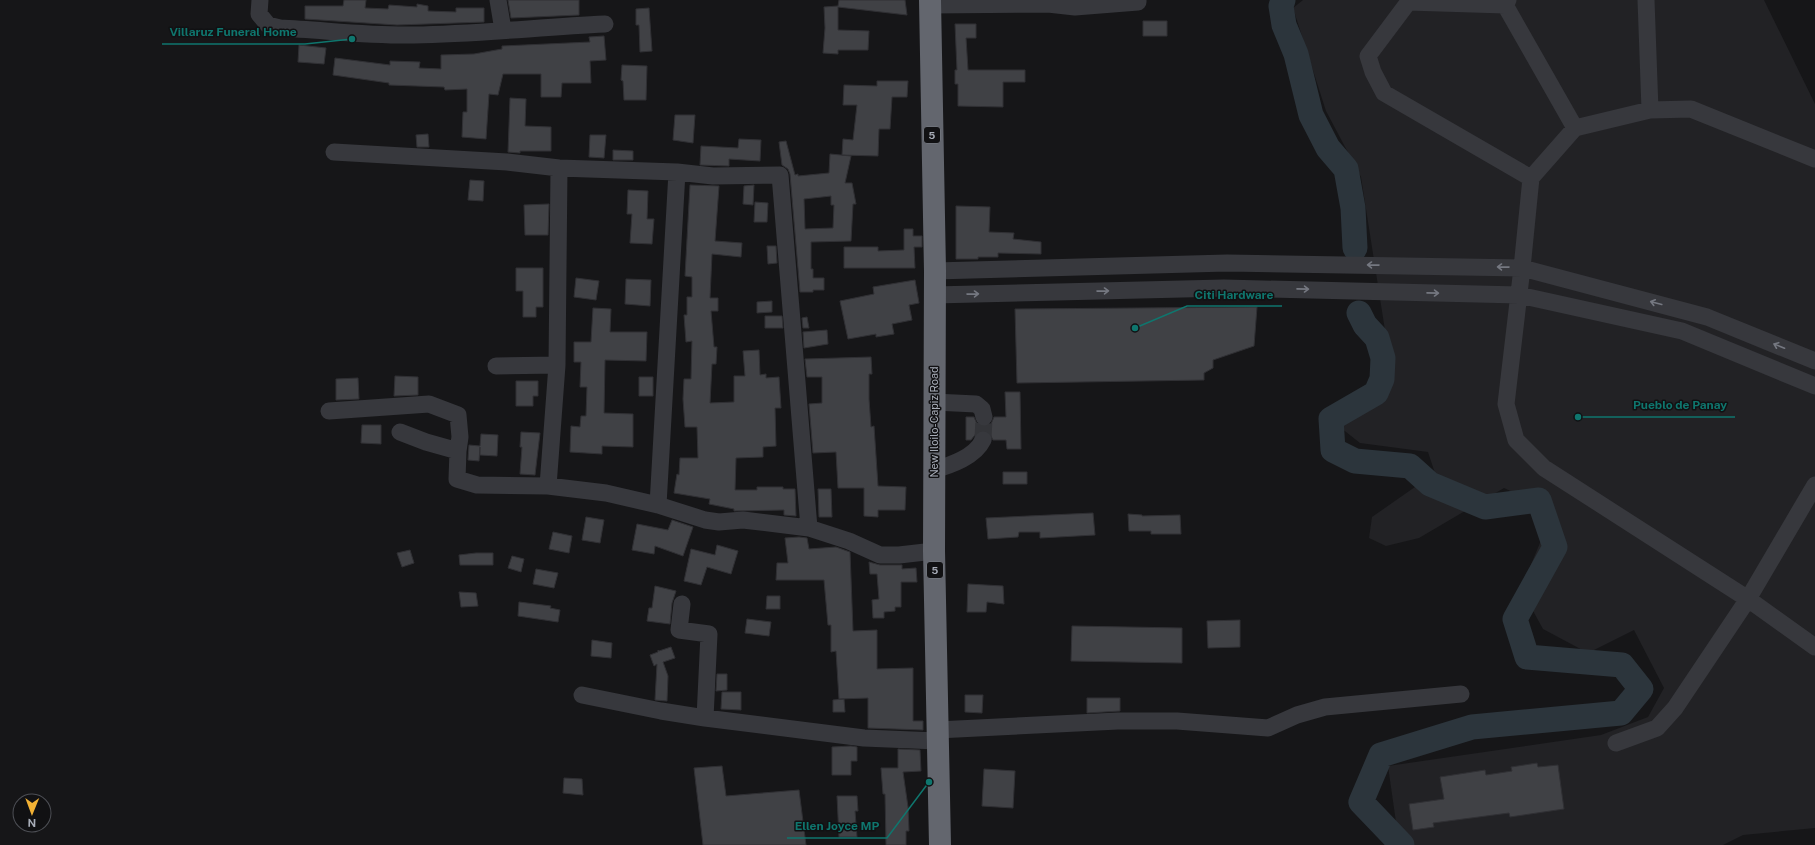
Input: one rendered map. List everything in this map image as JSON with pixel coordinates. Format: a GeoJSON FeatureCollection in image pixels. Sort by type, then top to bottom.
{"type":"FeatureCollection","features":[{"type":"Feature","properties":{"kind":"highway","name":"New Iloilo-Capiz Road"},"geometry":{"type":"LineString","coordinates":[[930,3],[935,271],[934,551],[940,845]]}},
{"type":"Feature","properties":{"kind":"street"},"geometry":{"type":"LineString","coordinates":[[260,0],[259,14],[268,25],[280,28],[411,35],[475,33],[605,24]]}},
{"type":"Feature","properties":{"kind":"street"},"geometry":{"type":"LineString","coordinates":[[498,0],[503,30]]}},
{"type":"Feature","properties":{"kind":"street"},"geometry":{"type":"LineString","coordinates":[[930,3],[1048,2],[1075,7],[1138,2],[1138,0]]}},
{"type":"Feature","properties":{"kind":"street"},"geometry":{"type":"LineString","coordinates":[[1646,0],[1650,110]]}},
{"type":"Feature","properties":{"kind":"street"},"geometry":{"type":"LineString","coordinates":[[1531,178],[1384,93],[1373,72],[1368,56],[1409,1],[1506,3],[1575,128]]}},
{"type":"Feature","properties":{"kind":"street"},"geometry":{"type":"LineString","coordinates":[[1815,159],[1691,109],[1650,110],[1575,128],[1531,178],[1506,404],[1516,440],[1544,468],[1748,599],[1815,647]]}},
{"type":"Feature","properties":{"kind":"street"},"geometry":{"type":"LineString","coordinates":[[334,152],[507,162],[559,168],[677,172],[713,176],[780,175],[809,528]]}},
{"type":"Feature","properties":{"kind":"street"},"geometry":{"type":"LineString","coordinates":[[548,486],[556,365],[559,168]]}},
{"type":"Feature","properties":{"kind":"street"},"geometry":{"type":"LineString","coordinates":[[658,505],[677,172]]}},
{"type":"Feature","properties":{"kind":"street"},"geometry":{"type":"LineString","coordinates":[[935,271],[1227,263],[1522,268],[1707,317],[1815,361]]}},
{"type":"Feature","properties":{"kind":"street"},"geometry":{"type":"LineString","coordinates":[[934,295],[1224,288],[1519,295],[1682,331],[1815,386]]}},
{"type":"Feature","properties":{"kind":"street"},"geometry":{"type":"LineString","coordinates":[[496,366],[556,365]]}},
{"type":"Feature","properties":{"kind":"street"},"geometry":{"type":"LineString","coordinates":[[934,402],[976,404],[982,410],[984,417]]}},
{"type":"Feature","properties":{"kind":"street"},"geometry":{"type":"LineString","coordinates":[[329,411],[429,404],[458,415],[460,437],[457,479],[477,485],[548,486],[606,493],[658,505],[705,520],[719,522],[743,520],[809,528],[849,541],[880,555],[899,555],[934,551]]}},
{"type":"Feature","properties":{"kind":"street"},"geometry":{"type":"LineString","coordinates":[[400,432],[426,442],[458,450]]}},
{"type":"Feature","properties":{"kind":"street"},"geometry":{"type":"LineString","coordinates":[[934,470],[954,464],[976,449],[983,440]]}},
{"type":"Feature","properties":{"kind":"street"},"geometry":{"type":"LineString","coordinates":[[1616,743],[1657,728],[1675,708],[1748,599],[1815,485]]}},
{"type":"Feature","properties":{"kind":"street"},"geometry":{"type":"LineString","coordinates":[[682,604],[679,630],[709,634],[705,718]]}},
{"type":"Feature","properties":{"kind":"street"},"geometry":{"type":"LineString","coordinates":[[582,695],[661,711],[705,718],[864,738],[937,735],[1118,721],[1178,721],[1268,728],[1298,715],[1325,707],[1462,694]]}},
{"type":"Feature","properties":{"kind":"shaded area"},"geometry":{"type":"Polygon","coordinates":[[[1303,0],[1764,0],[1815,104],[1815,828],[1743,835],[1723,845],[1413,845],[1397,829],[1388,766],[1601,735],[1648,717],[1664,688],[1634,630],[1588,653],[1543,629],[1521,589],[1553,511],[1504,488],[1419,538],[1386,546],[1369,538],[1372,517],[1435,473],[1428,452],[1360,443],[1341,428],[1340,406],[1392,375],[1361,177],[1326,111],[1293,8],[1303,0]]]}},
{"type":"Feature","properties":{"kind":"building"},"geometry":{"type":"Polygon","coordinates":[[[344,0],[366,0],[365,8],[388,9],[389,5],[417,7],[417,4],[428,6],[428,11],[456,12],[456,8],[484,8],[484,22],[397,25],[305,19],[305,6],[343,6],[344,0]]]}},
{"type":"Feature","properties":{"kind":"building"},"geometry":{"type":"Polygon","coordinates":[[[508,0],[579,0],[579,15],[511,18],[508,0]]]}},
{"type":"Feature","properties":{"kind":"building"},"geometry":{"type":"Polygon","coordinates":[[[839,0],[905,0],[907,15],[838,7],[838,30],[869,31],[868,50],[838,50],[838,54],[823,53],[825,28],[824,7],[838,6],[839,0]]]}},
{"type":"Feature","properties":{"kind":"building"},"geometry":{"type":"Polygon","coordinates":[[[649,8],[652,51],[640,52],[639,25],[636,25],[636,9],[649,8]]]}},
{"type":"Feature","properties":{"kind":"building"},"geometry":{"type":"Polygon","coordinates":[[[1143,21],[1167,21],[1167,36],[1143,36],[1143,21]]]}},
{"type":"Feature","properties":{"kind":"building"},"geometry":{"type":"Polygon","coordinates":[[[955,24],[976,24],[976,38],[966,38],[968,70],[1025,70],[1025,82],[1003,82],[1003,107],[958,106],[958,84],[955,84],[955,70],[957,70],[955,24]]]}},
{"type":"Feature","properties":{"kind":"building"},"geometry":{"type":"Polygon","coordinates":[[[604,36],[606,60],[590,61],[591,83],[562,83],[561,97],[541,97],[541,74],[503,74],[498,95],[489,94],[486,139],[462,137],[463,112],[467,112],[467,89],[445,90],[444,87],[389,85],[389,83],[333,75],[335,58],[390,65],[390,61],[420,62],[419,68],[441,69],[441,55],[474,54],[502,49],[502,46],[590,42],[589,37],[604,36]]]}},
{"type":"Feature","properties":{"kind":"building"},"geometry":{"type":"Polygon","coordinates":[[[299,45],[326,48],[324,64],[298,62],[299,45]]]}},
{"type":"Feature","properties":{"kind":"building"},"geometry":{"type":"Polygon","coordinates":[[[622,65],[647,66],[646,100],[624,100],[623,81],[621,80],[622,65]]]}},
{"type":"Feature","properties":{"kind":"building"},"geometry":{"type":"Polygon","coordinates":[[[877,81],[908,81],[907,97],[892,97],[890,129],[879,129],[878,156],[842,155],[843,139],[853,140],[857,105],[843,105],[844,85],[877,86],[877,81]]]}},
{"type":"Feature","properties":{"kind":"building"},"geometry":{"type":"Polygon","coordinates":[[[510,98],[526,99],[525,126],[551,127],[551,151],[520,151],[520,153],[508,152],[510,98]]]}},
{"type":"Feature","properties":{"kind":"building"},"geometry":{"type":"Polygon","coordinates":[[[675,115],[695,115],[693,143],[673,140],[675,115]]]}},
{"type":"Feature","properties":{"kind":"building"},"geometry":{"type":"Polygon","coordinates":[[[428,134],[429,147],[417,147],[416,135],[428,134]]]}},
{"type":"Feature","properties":{"kind":"building"},"geometry":{"type":"Polygon","coordinates":[[[590,135],[606,135],[604,158],[589,157],[590,135]]]}},
{"type":"Feature","properties":{"kind":"building"},"geometry":{"type":"Polygon","coordinates":[[[739,139],[761,140],[760,161],[729,159],[729,166],[700,165],[701,146],[738,148],[739,139]]]}},
{"type":"Feature","properties":{"kind":"building"},"geometry":{"type":"Polygon","coordinates":[[[786,141],[795,175],[798,174],[798,176],[829,173],[830,154],[851,156],[845,183],[852,183],[856,204],[853,204],[851,241],[811,242],[811,269],[813,269],[813,278],[824,278],[824,290],[800,292],[790,174],[788,169],[782,165],[779,142],[786,141]],[[831,196],[804,199],[805,229],[833,228],[834,205],[831,205],[831,196]]]}},
{"type":"Feature","properties":{"kind":"building"},"geometry":{"type":"Polygon","coordinates":[[[613,150],[633,151],[633,160],[613,160],[613,150]]]}},
{"type":"Feature","properties":{"kind":"building"},"geometry":{"type":"Polygon","coordinates":[[[470,180],[484,181],[483,201],[468,200],[470,180]]]}},
{"type":"Feature","properties":{"kind":"building"},"geometry":{"type":"Polygon","coordinates":[[[690,185],[719,186],[715,241],[742,243],[741,257],[712,254],[710,298],[718,298],[718,311],[711,311],[714,347],[717,347],[716,364],[712,364],[710,403],[734,402],[734,376],[745,376],[743,351],[759,350],[760,375],[766,374],[766,378],[779,377],[781,408],[775,408],[776,446],[763,447],[763,457],[736,458],[735,490],[757,490],[757,487],[783,487],[783,489],[795,489],[796,516],[784,515],[784,510],[734,511],[734,509],[709,504],[710,499],[674,493],[677,474],[679,475],[680,458],[698,458],[697,427],[685,427],[683,399],[684,379],[691,379],[692,341],[686,342],[684,315],[687,315],[687,297],[692,297],[692,277],[685,276],[690,185]]]}},
{"type":"Feature","properties":{"kind":"building"},"geometry":{"type":"Polygon","coordinates":[[[754,185],[753,205],[743,204],[744,186],[754,185]]]}},
{"type":"Feature","properties":{"kind":"building"},"geometry":{"type":"Polygon","coordinates":[[[628,190],[648,191],[647,219],[654,219],[652,244],[630,243],[632,214],[627,214],[628,190]]]}},
{"type":"Feature","properties":{"kind":"building"},"geometry":{"type":"Polygon","coordinates":[[[755,202],[768,203],[767,222],[754,222],[755,202]]]}},
{"type":"Feature","properties":{"kind":"building"},"geometry":{"type":"Polygon","coordinates":[[[549,204],[548,235],[525,235],[524,205],[549,204]]]}},
{"type":"Feature","properties":{"kind":"building"},"geometry":{"type":"Polygon","coordinates":[[[956,206],[990,207],[989,232],[1014,233],[1013,239],[1041,242],[1041,254],[998,253],[998,257],[956,259],[956,206]]]}},
{"type":"Feature","properties":{"kind":"building"},"geometry":{"type":"Polygon","coordinates":[[[904,229],[913,229],[913,236],[922,236],[922,247],[914,247],[915,268],[844,268],[844,247],[878,247],[878,251],[904,250],[904,229]]]}},
{"type":"Feature","properties":{"kind":"building"},"geometry":{"type":"Polygon","coordinates":[[[767,246],[776,246],[777,263],[768,264],[767,246]]]}},
{"type":"Feature","properties":{"kind":"building"},"geometry":{"type":"Polygon","coordinates":[[[516,268],[543,268],[543,307],[536,307],[536,317],[523,317],[523,291],[516,291],[516,268]]]}},
{"type":"Feature","properties":{"kind":"building"},"geometry":{"type":"Polygon","coordinates":[[[576,278],[599,281],[596,300],[574,297],[576,278]]]}},
{"type":"Feature","properties":{"kind":"building"},"geometry":{"type":"Polygon","coordinates":[[[626,279],[651,280],[650,306],[625,304],[626,279]]]}},
{"type":"Feature","properties":{"kind":"building"},"geometry":{"type":"Polygon","coordinates":[[[915,280],[919,303],[909,305],[912,320],[892,324],[894,334],[876,337],[876,334],[848,339],[840,301],[874,294],[873,287],[915,280]]]}},
{"type":"Feature","properties":{"kind":"building"},"geometry":{"type":"Polygon","coordinates":[[[772,301],[772,312],[757,313],[757,302],[772,301]]]}},
{"type":"Feature","properties":{"kind":"building"},"geometry":{"type":"Polygon","coordinates":[[[1257,307],[1254,346],[1213,360],[1213,368],[1204,373],[1204,380],[1017,383],[1015,309],[1257,307]]]}},
{"type":"Feature","properties":{"kind":"building"},"geometry":{"type":"Polygon","coordinates":[[[593,308],[611,309],[610,332],[647,332],[646,361],[605,360],[604,413],[633,414],[633,447],[602,446],[602,454],[570,452],[571,426],[580,427],[581,416],[586,416],[587,387],[580,387],[581,362],[574,362],[574,342],[591,342],[593,308]]]}},
{"type":"Feature","properties":{"kind":"building"},"geometry":{"type":"Polygon","coordinates":[[[765,316],[782,316],[783,328],[765,328],[765,316]]]}},
{"type":"Feature","properties":{"kind":"building"},"geometry":{"type":"Polygon","coordinates":[[[807,317],[809,328],[803,328],[802,318],[807,317]]]}},
{"type":"Feature","properties":{"kind":"building"},"geometry":{"type":"Polygon","coordinates":[[[827,330],[828,344],[804,348],[803,332],[827,330]]]}},
{"type":"Feature","properties":{"kind":"building"},"geometry":{"type":"Polygon","coordinates":[[[871,357],[872,374],[869,374],[869,399],[871,427],[874,426],[878,486],[906,487],[905,510],[878,510],[878,517],[864,516],[864,488],[838,488],[836,452],[813,453],[809,404],[822,403],[822,377],[807,377],[805,359],[871,357]]]}},
{"type":"Feature","properties":{"kind":"building"},"geometry":{"type":"Polygon","coordinates":[[[395,376],[418,377],[418,395],[394,396],[395,376]]]}},
{"type":"Feature","properties":{"kind":"building"},"geometry":{"type":"Polygon","coordinates":[[[639,377],[653,377],[653,396],[639,396],[639,377]]]}},
{"type":"Feature","properties":{"kind":"building"},"geometry":{"type":"Polygon","coordinates":[[[358,378],[359,399],[336,400],[336,379],[358,378]]]}},
{"type":"Feature","properties":{"kind":"building"},"geometry":{"type":"Polygon","coordinates":[[[516,381],[538,381],[538,396],[533,396],[533,406],[516,406],[516,381]]]}},
{"type":"Feature","properties":{"kind":"building"},"geometry":{"type":"Polygon","coordinates":[[[1005,392],[1020,392],[1021,449],[1007,449],[1006,440],[993,440],[989,432],[984,430],[978,431],[971,440],[966,440],[966,417],[974,417],[977,424],[986,427],[991,424],[994,417],[1006,417],[1005,392]]]}},
{"type":"Feature","properties":{"kind":"building"},"geometry":{"type":"Polygon","coordinates":[[[362,425],[381,425],[381,444],[361,443],[362,425]]]}},
{"type":"Feature","properties":{"kind":"building"},"geometry":{"type":"Polygon","coordinates":[[[521,432],[540,433],[535,475],[520,474],[522,447],[520,447],[521,432]]]}},
{"type":"Feature","properties":{"kind":"building"},"geometry":{"type":"Polygon","coordinates":[[[481,434],[498,435],[497,456],[480,455],[480,447],[479,461],[468,460],[469,445],[480,446],[481,434]]]}},
{"type":"Feature","properties":{"kind":"building"},"geometry":{"type":"Polygon","coordinates":[[[1003,472],[1027,472],[1027,484],[1003,484],[1003,472]]]}},
{"type":"Feature","properties":{"kind":"building"},"geometry":{"type":"Polygon","coordinates":[[[818,489],[831,489],[832,517],[819,517],[818,489]]]}},
{"type":"Feature","properties":{"kind":"building"},"geometry":{"type":"Polygon","coordinates":[[[1093,513],[1095,535],[1040,538],[1040,532],[1019,532],[1018,537],[988,539],[986,518],[1093,513]]]}},
{"type":"Feature","properties":{"kind":"building"},"geometry":{"type":"Polygon","coordinates":[[[1128,514],[1142,516],[1180,515],[1181,534],[1151,534],[1151,531],[1129,531],[1128,514]]]}},
{"type":"Feature","properties":{"kind":"building"},"geometry":{"type":"Polygon","coordinates":[[[586,517],[604,520],[600,543],[582,540],[586,517]]]}},
{"type":"Feature","properties":{"kind":"building"},"geometry":{"type":"Polygon","coordinates":[[[672,520],[693,527],[683,556],[655,546],[654,554],[632,550],[637,524],[668,530],[672,520]]]}},
{"type":"Feature","properties":{"kind":"building"},"geometry":{"type":"Polygon","coordinates":[[[553,532],[572,536],[569,553],[549,549],[553,532]]]}},
{"type":"Feature","properties":{"kind":"building"},"geometry":{"type":"Polygon","coordinates":[[[785,538],[807,538],[809,549],[836,547],[850,552],[853,631],[877,630],[877,669],[913,668],[913,721],[923,721],[923,730],[868,728],[868,698],[839,699],[836,651],[831,652],[831,625],[828,625],[824,580],[776,580],[777,563],[788,563],[785,538]]]}},
{"type":"Feature","properties":{"kind":"building"},"geometry":{"type":"Polygon","coordinates":[[[717,545],[738,551],[731,574],[707,567],[701,585],[684,581],[691,549],[715,555],[717,545]]]}},
{"type":"Feature","properties":{"kind":"building"},"geometry":{"type":"Polygon","coordinates":[[[410,550],[414,563],[402,567],[397,553],[410,550]]]}},
{"type":"Feature","properties":{"kind":"building"},"geometry":{"type":"Polygon","coordinates":[[[493,553],[493,565],[460,565],[459,555],[493,553]]]}},
{"type":"Feature","properties":{"kind":"building"},"geometry":{"type":"Polygon","coordinates":[[[512,556],[524,559],[521,572],[508,568],[512,556]]]}},
{"type":"Feature","properties":{"kind":"building"},"geometry":{"type":"Polygon","coordinates":[[[869,562],[880,565],[902,565],[902,569],[916,568],[917,582],[901,582],[901,607],[895,607],[895,611],[884,612],[884,618],[873,618],[872,600],[879,599],[877,574],[870,574],[869,562]]]}},
{"type":"Feature","properties":{"kind":"building"},"geometry":{"type":"Polygon","coordinates":[[[536,569],[558,573],[554,588],[533,584],[536,569]]]}},
{"type":"Feature","properties":{"kind":"building"},"geometry":{"type":"Polygon","coordinates":[[[968,584],[1003,586],[1004,604],[987,602],[986,612],[967,612],[968,584]]]}},
{"type":"Feature","properties":{"kind":"building"},"geometry":{"type":"Polygon","coordinates":[[[655,586],[676,591],[672,603],[670,624],[647,621],[649,608],[652,608],[655,586]]]}},
{"type":"Feature","properties":{"kind":"building"},"geometry":{"type":"Polygon","coordinates":[[[459,592],[476,593],[478,606],[461,607],[459,592]]]}},
{"type":"Feature","properties":{"kind":"building"},"geometry":{"type":"Polygon","coordinates":[[[767,596],[780,596],[780,609],[766,609],[767,596]]]}},
{"type":"Feature","properties":{"kind":"building"},"geometry":{"type":"Polygon","coordinates":[[[519,602],[551,606],[550,608],[560,610],[558,622],[518,616],[519,602]]]}},
{"type":"Feature","properties":{"kind":"building"},"geometry":{"type":"Polygon","coordinates":[[[747,619],[771,622],[769,636],[745,633],[747,619]]]}},
{"type":"Feature","properties":{"kind":"building"},"geometry":{"type":"Polygon","coordinates":[[[1240,620],[1240,647],[1208,648],[1207,621],[1240,620]]]}},
{"type":"Feature","properties":{"kind":"building"},"geometry":{"type":"Polygon","coordinates":[[[1072,626],[1182,628],[1182,663],[1071,661],[1072,626]]]}},
{"type":"Feature","properties":{"kind":"building"},"geometry":{"type":"Polygon","coordinates":[[[592,640],[612,643],[611,658],[591,656],[592,640]]]}},
{"type":"Feature","properties":{"kind":"building"},"geometry":{"type":"Polygon","coordinates":[[[671,647],[675,658],[663,662],[668,676],[667,701],[655,700],[657,664],[654,666],[650,655],[658,652],[658,650],[671,647]]]}},
{"type":"Feature","properties":{"kind":"building"},"geometry":{"type":"Polygon","coordinates":[[[717,674],[727,674],[727,690],[716,691],[717,674]]]}},
{"type":"Feature","properties":{"kind":"building"},"geometry":{"type":"Polygon","coordinates":[[[722,692],[741,692],[741,710],[721,709],[722,692]]]}},
{"type":"Feature","properties":{"kind":"building"},"geometry":{"type":"Polygon","coordinates":[[[965,695],[983,695],[982,713],[965,712],[965,695]]]}},
{"type":"Feature","properties":{"kind":"building"},"geometry":{"type":"Polygon","coordinates":[[[1087,698],[1120,698],[1120,711],[1087,713],[1087,698]]]}},
{"type":"Feature","properties":{"kind":"building"},"geometry":{"type":"Polygon","coordinates":[[[844,699],[845,712],[833,712],[833,700],[844,699]]]}},
{"type":"Feature","properties":{"kind":"building"},"geometry":{"type":"Polygon","coordinates":[[[832,747],[857,747],[857,761],[851,761],[851,775],[832,775],[832,747]]]}},
{"type":"Feature","properties":{"kind":"building"},"geometry":{"type":"Polygon","coordinates":[[[898,749],[920,750],[921,771],[903,772],[908,807],[909,831],[906,831],[906,845],[886,845],[885,794],[883,794],[881,768],[898,768],[898,749]]]}},
{"type":"Feature","properties":{"kind":"building"},"geometry":{"type":"Polygon","coordinates":[[[1537,763],[1538,767],[1558,765],[1564,809],[1510,817],[1509,813],[1433,823],[1434,827],[1413,830],[1409,804],[1444,799],[1440,777],[1485,770],[1486,775],[1512,771],[1511,767],[1537,763]]]}},
{"type":"Feature","properties":{"kind":"building"},"geometry":{"type":"Polygon","coordinates":[[[722,766],[726,796],[799,790],[806,845],[703,845],[694,768],[722,766]]]}},
{"type":"Feature","properties":{"kind":"building"},"geometry":{"type":"Polygon","coordinates":[[[984,769],[1015,771],[1013,808],[982,806],[984,769]]]}},
{"type":"Feature","properties":{"kind":"building"},"geometry":{"type":"Polygon","coordinates":[[[564,778],[582,779],[583,795],[563,793],[564,778]]]}},
{"type":"Feature","properties":{"kind":"building"},"geometry":{"type":"Polygon","coordinates":[[[837,796],[857,796],[858,811],[855,811],[857,837],[839,837],[837,796]]]}},
{"type":"Feature","properties":{"kind":"waterway"},"geometry":{"type":"LineString","coordinates":[[1283,0],[1281,6],[1284,25],[1296,54],[1311,115],[1328,148],[1346,169],[1353,208],[1355,248]]}},
{"type":"Feature","properties":{"kind":"waterway"},"geometry":{"type":"LineString","coordinates":[[1359,313],[1365,325],[1377,338],[1383,358],[1382,379],[1376,393],[1331,419],[1333,450],[1355,461],[1410,466],[1430,484],[1485,507],[1539,500],[1555,547],[1515,619],[1527,657],[1622,665],[1641,689],[1621,713],[1472,727],[1381,755],[1361,802],[1402,845]]}},
{"type":"Feature","properties":{"kind":"tunnel"},"geometry":{"type":"LineString","coordinates":[[983,440],[984,417]]}},
{"type":"Feature","properties":{"kind":"place","name":"Villaruz Funeral Home"},"geometry":{"type":"Point","coordinates":[352,39]}},
{"type":"Feature","properties":{"kind":"place","name":"Citi Hardware"},"geometry":{"type":"Point","coordinates":[1135,328]}},
{"type":"Feature","properties":{"kind":"place","name":"Pueblo de Panay"},"geometry":{"type":"Point","coordinates":[1578,417]}},
{"type":"Feature","properties":{"kind":"place","name":"Ellen Joyce MP"},"geometry":{"type":"Point","coordinates":[929,782]}}]}
